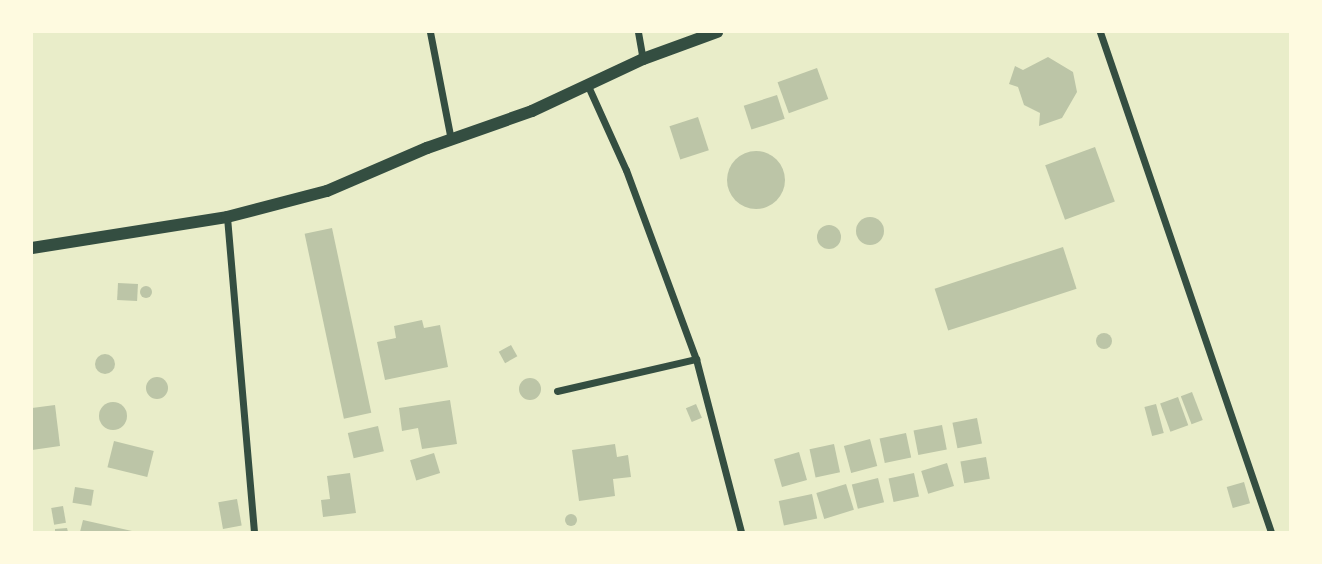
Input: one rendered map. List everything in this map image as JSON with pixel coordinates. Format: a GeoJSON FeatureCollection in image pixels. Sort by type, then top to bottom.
{"type":"FeatureCollection","features":[{"type":"Feature","properties":{"kind":"street"},"geometry":{"type":"LineString","coordinates":[[430,32],[451,140]]}},
{"type":"Feature","properties":{"kind":"street"},"geometry":{"type":"LineString","coordinates":[[638,32],[643,59]]}},
{"type":"Feature","properties":{"kind":"street"},"geometry":{"type":"LineString","coordinates":[[32,248],[227,217],[327,191],[588,86],[643,59],[717,32]]}},
{"type":"Feature","properties":{"kind":"street"},"geometry":{"type":"LineString","coordinates":[[1100,32],[1271,533]]}},
{"type":"Feature","properties":{"kind":"street"},"geometry":{"type":"LineString","coordinates":[[588,86],[626,170],[696,359],[741,533]]}},
{"type":"Feature","properties":{"kind":"street"},"geometry":{"type":"LineString","coordinates":[[227,217],[254,533]]}},
{"type":"Feature","properties":{"kind":"street"},"geometry":{"type":"LineString","coordinates":[[557,391],[696,359]]}},
{"type":"Feature","properties":{"kind":"building"},"geometry":{"type":"Polygon","coordinates":[[[1048,57],[1073,72],[1077,92],[1062,118],[1039,126],[1040,113],[1024,105],[1018,87],[1009,84],[1015,66],[1023,70],[1048,57]]]}},
{"type":"Feature","properties":{"kind":"building"},"geometry":{"type":"Polygon","coordinates":[[[817,68],[828,99],[789,113],[778,82],[817,68]]]}},
{"type":"Feature","properties":{"kind":"building"},"geometry":{"type":"Polygon","coordinates":[[[777,95],[785,119],[751,130],[744,106],[777,95]]]}},
{"type":"Feature","properties":{"kind":"building"},"geometry":{"type":"Polygon","coordinates":[[[698,117],[709,150],[680,160],[669,126],[698,117]]]}},
{"type":"Feature","properties":{"kind":"building"},"geometry":{"type":"Polygon","coordinates":[[[1095,147],[1115,202],[1065,220],[1045,165],[1095,147]]]}},
{"type":"Feature","properties":{"kind":"building"},"geometry":{"type":"Polygon","coordinates":[[[756,151],[767,153],[780,164],[785,180],[783,191],[772,204],[756,209],[745,207],[732,196],[727,180],[729,169],[740,156],[756,151]]]}},
{"type":"Feature","properties":{"kind":"building"},"geometry":{"type":"Polygon","coordinates":[[[870,217],[880,221],[884,231],[880,241],[870,245],[860,241],[856,231],[860,221],[870,217]]]}},
{"type":"Feature","properties":{"kind":"building"},"geometry":{"type":"Polygon","coordinates":[[[829,225],[838,228],[841,237],[838,246],[829,249],[820,246],[817,237],[820,228],[829,225]]]}},
{"type":"Feature","properties":{"kind":"building"},"geometry":{"type":"Polygon","coordinates":[[[332,228],[371,413],[344,419],[305,234],[332,228]]]}},
{"type":"Feature","properties":{"kind":"building"},"geometry":{"type":"Polygon","coordinates":[[[1063,247],[1077,289],[948,331],[935,289],[1063,247]]]}},
{"type":"Feature","properties":{"kind":"building"},"geometry":{"type":"Polygon","coordinates":[[[118,283],[138,284],[137,301],[117,300],[118,283]]]}},
{"type":"Feature","properties":{"kind":"building"},"geometry":{"type":"Polygon","coordinates":[[[146,286],[152,292],[146,298],[140,292],[146,286]]]}},
{"type":"Feature","properties":{"kind":"building"},"geometry":{"type":"Polygon","coordinates":[[[422,320],[424,328],[440,325],[448,367],[385,380],[377,342],[396,338],[394,326],[422,320]]]}},
{"type":"Feature","properties":{"kind":"building"},"geometry":{"type":"Polygon","coordinates":[[[1101,333],[1107,333],[1112,341],[1110,347],[1101,349],[1096,344],[1096,338],[1101,333]]]}},
{"type":"Feature","properties":{"kind":"building"},"geometry":{"type":"Polygon","coordinates":[[[511,345],[517,356],[505,363],[499,352],[511,345]]]}},
{"type":"Feature","properties":{"kind":"building"},"geometry":{"type":"Polygon","coordinates":[[[105,354],[112,357],[115,364],[112,371],[105,374],[98,371],[95,364],[98,357],[105,354]]]}},
{"type":"Feature","properties":{"kind":"building"},"geometry":{"type":"Polygon","coordinates":[[[157,377],[165,380],[168,388],[165,396],[157,399],[149,396],[146,388],[149,380],[157,377]]]}},
{"type":"Feature","properties":{"kind":"building"},"geometry":{"type":"Polygon","coordinates":[[[530,378],[540,385],[541,389],[534,399],[530,400],[520,393],[519,389],[526,379],[530,378]]]}},
{"type":"Feature","properties":{"kind":"building"},"geometry":{"type":"Polygon","coordinates":[[[1192,392],[1203,420],[1192,424],[1181,396],[1192,392]]]}},
{"type":"Feature","properties":{"kind":"building"},"geometry":{"type":"Polygon","coordinates":[[[1178,397],[1188,425],[1170,432],[1160,403],[1178,397]]]}},
{"type":"Feature","properties":{"kind":"building"},"geometry":{"type":"Polygon","coordinates":[[[450,400],[457,444],[422,449],[418,428],[402,431],[399,408],[450,400]]]}},
{"type":"Feature","properties":{"kind":"building"},"geometry":{"type":"Polygon","coordinates":[[[113,402],[123,406],[127,416],[123,426],[113,430],[103,426],[99,416],[103,406],[113,402]]]}},
{"type":"Feature","properties":{"kind":"building"},"geometry":{"type":"Polygon","coordinates":[[[696,404],[702,418],[692,422],[686,408],[696,404]]]}},
{"type":"Feature","properties":{"kind":"building"},"geometry":{"type":"Polygon","coordinates":[[[1156,404],[1164,433],[1152,436],[1144,407],[1156,404]]]}},
{"type":"Feature","properties":{"kind":"building"},"geometry":{"type":"Polygon","coordinates":[[[55,405],[60,446],[32,450],[32,408],[55,405]]]}},
{"type":"Feature","properties":{"kind":"building"},"geometry":{"type":"Polygon","coordinates":[[[977,418],[982,444],[957,448],[952,423],[977,418]]]}},
{"type":"Feature","properties":{"kind":"building"},"geometry":{"type":"Polygon","coordinates":[[[942,425],[947,450],[918,455],[914,431],[942,425]]]}},
{"type":"Feature","properties":{"kind":"building"},"geometry":{"type":"Polygon","coordinates":[[[378,426],[384,451],[354,458],[348,433],[378,426]]]}},
{"type":"Feature","properties":{"kind":"building"},"geometry":{"type":"Polygon","coordinates":[[[906,433],[911,457],[885,463],[880,439],[906,433]]]}},
{"type":"Feature","properties":{"kind":"building"},"geometry":{"type":"Polygon","coordinates":[[[870,439],[877,466],[851,473],[844,446],[870,439]]]}},
{"type":"Feature","properties":{"kind":"building"},"geometry":{"type":"Polygon","coordinates":[[[114,441],[154,451],[147,477],[107,467],[114,441]]]}},
{"type":"Feature","properties":{"kind":"building"},"geometry":{"type":"Polygon","coordinates":[[[615,444],[617,457],[628,455],[631,477],[613,479],[615,496],[579,501],[572,450],[615,444]]]}},
{"type":"Feature","properties":{"kind":"building"},"geometry":{"type":"Polygon","coordinates":[[[834,444],[840,472],[816,478],[810,449],[834,444]]]}},
{"type":"Feature","properties":{"kind":"building"},"geometry":{"type":"Polygon","coordinates":[[[799,452],[807,480],[782,487],[774,459],[799,452]]]}},
{"type":"Feature","properties":{"kind":"building"},"geometry":{"type":"Polygon","coordinates":[[[434,453],[440,473],[416,480],[410,460],[434,453]]]}},
{"type":"Feature","properties":{"kind":"building"},"geometry":{"type":"Polygon","coordinates":[[[986,457],[990,479],[964,483],[960,462],[986,457]]]}},
{"type":"Feature","properties":{"kind":"building"},"geometry":{"type":"Polygon","coordinates":[[[947,463],[954,486],[928,494],[921,471],[947,463]]]}},
{"type":"Feature","properties":{"kind":"building"},"geometry":{"type":"Polygon","coordinates":[[[350,473],[356,513],[323,517],[321,500],[330,499],[327,476],[350,473]]]}},
{"type":"Feature","properties":{"kind":"building"},"geometry":{"type":"Polygon","coordinates":[[[914,473],[919,496],[894,502],[889,478],[914,473]]]}},
{"type":"Feature","properties":{"kind":"building"},"geometry":{"type":"Polygon","coordinates":[[[878,478],[884,502],[858,509],[852,485],[878,478]]]}},
{"type":"Feature","properties":{"kind":"building"},"geometry":{"type":"Polygon","coordinates":[[[1244,482],[1250,503],[1233,508],[1227,487],[1244,482]]]}},
{"type":"Feature","properties":{"kind":"building"},"geometry":{"type":"Polygon","coordinates":[[[846,484],[854,510],[824,519],[816,493],[846,484]]]}},
{"type":"Feature","properties":{"kind":"building"},"geometry":{"type":"Polygon","coordinates":[[[75,487],[94,490],[91,506],[72,503],[75,487]]]}},
{"type":"Feature","properties":{"kind":"building"},"geometry":{"type":"Polygon","coordinates":[[[812,494],[817,518],[784,526],[779,501],[812,494]]]}},
{"type":"Feature","properties":{"kind":"building"},"geometry":{"type":"Polygon","coordinates":[[[237,499],[242,526],[223,529],[218,502],[237,499]]]}},
{"type":"Feature","properties":{"kind":"building"},"geometry":{"type":"Polygon","coordinates":[[[63,506],[66,523],[54,525],[51,508],[63,506]]]}},
{"type":"Feature","properties":{"kind":"building"},"geometry":{"type":"Polygon","coordinates":[[[571,514],[577,520],[571,526],[565,520],[571,514]]]}},
{"type":"Feature","properties":{"kind":"building"},"geometry":{"type":"Polygon","coordinates":[[[83,520],[132,531],[132,532],[80,532],[83,520]]]}},
{"type":"Feature","properties":{"kind":"building"},"geometry":{"type":"Polygon","coordinates":[[[67,528],[68,532],[55,532],[55,529],[67,528]]]}}]}
